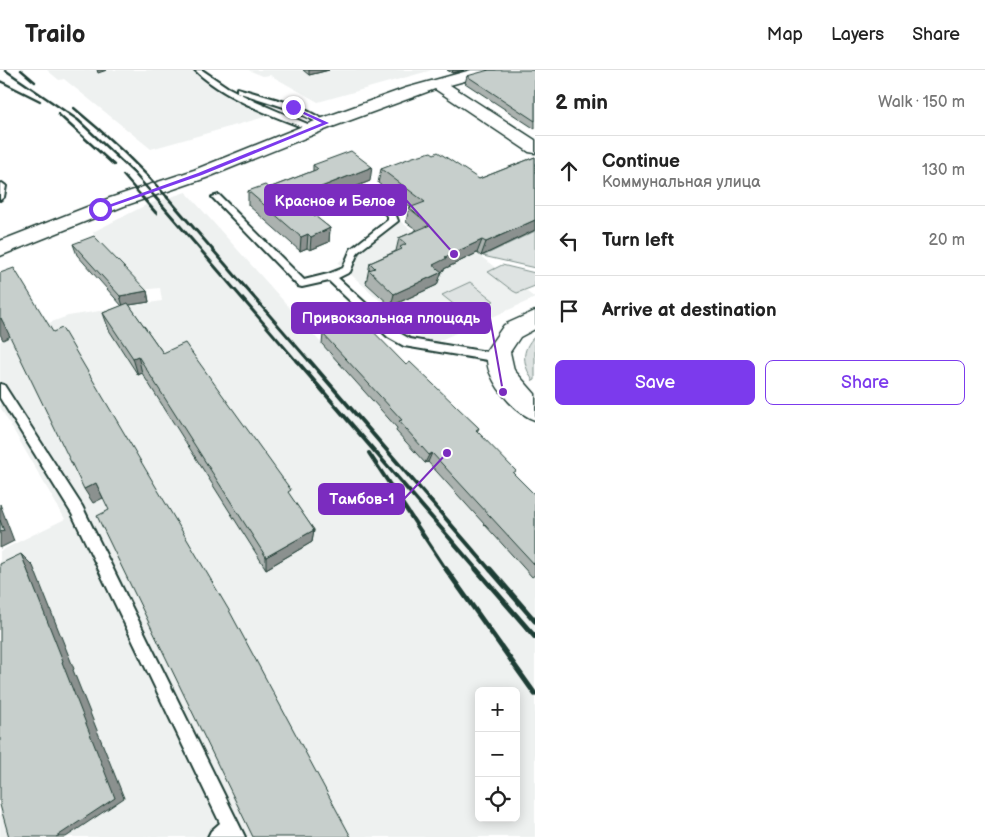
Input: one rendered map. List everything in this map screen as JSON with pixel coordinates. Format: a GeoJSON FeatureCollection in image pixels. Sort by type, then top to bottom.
{"type":"FeatureCollection","features":[{"type":"Feature","properties":{"kind":"main road"},"geometry":{"type":"LineString","coordinates":[[0,249],[116,202],[200,174],[320,126],[437,84],[488,70]]}},
{"type":"Feature","properties":{"kind":"main road"},"geometry":{"type":"LineString","coordinates":[[437,84],[535,148]]}},
{"type":"Feature","properties":{"kind":"main road"},"geometry":{"type":"LineString","coordinates":[[535,319],[512,331],[498,351],[502,373],[518,395],[535,410]]}},
{"type":"Feature","properties":{"kind":"lane"},"geometry":{"type":"LineString","coordinates":[[198,70],[221,88],[274,114],[320,126]]}},
{"type":"Feature","properties":{"kind":"lane"},"geometry":{"type":"LineString","coordinates":[[212,70],[230,85],[246,93],[293,107],[320,126]]}},
{"type":"Feature","properties":{"kind":"lane"},"geometry":{"type":"LineString","coordinates":[[0,197],[2,186]]}},
{"type":"Feature","properties":{"kind":"lane"},"geometry":{"type":"LineString","coordinates":[[216,197],[302,284],[331,277],[347,270],[354,251],[393,221],[392,215],[367,194]]}},
{"type":"Feature","properties":{"kind":"lane"},"geometry":{"type":"LineString","coordinates":[[331,277],[392,334],[408,343],[499,358]]}},
{"type":"Feature","properties":{"kind":"lane"},"geometry":{"type":"LineString","coordinates":[[0,388],[78,510],[228,834]]}},
{"type":"Feature","properties":{"kind":"shaded area"},"geometry":{"type":"Polygon","coordinates":[[[47,70],[207,70],[231,90],[271,104],[279,113],[151,149],[64,79],[59,80],[47,70]]]}},
{"type":"Feature","properties":{"kind":"shaded area"},"geometry":{"type":"Polygon","coordinates":[[[248,70],[432,70],[318,102],[270,75],[263,76],[248,70]]]}},
{"type":"Feature","properties":{"kind":"shaded area"},"geometry":{"type":"Polygon","coordinates":[[[186,192],[398,429],[396,431],[425,463],[428,462],[532,577],[535,575],[535,837],[0,837],[0,551],[65,519],[0,407],[0,341],[68,316],[162,301],[160,288],[140,290],[98,245],[93,232],[146,205],[186,192]]]}},
{"type":"Feature","properties":{"kind":"shaded area"},"geometry":{"type":"Polygon","coordinates":[[[400,221],[418,235],[445,229],[535,298],[438,341],[424,340],[338,263],[369,234],[400,221]]]}},
{"type":"Feature","properties":{"kind":"shaded area"},"geometry":{"type":"Polygon","coordinates":[[[535,231],[535,268],[483,256],[535,231]]]}},
{"type":"Feature","properties":{"kind":"shaded area"},"geometry":{"type":"Polygon","coordinates":[[[502,265],[535,273],[535,286],[517,293],[513,291],[488,272],[502,265]]]}},
{"type":"Feature","properties":{"kind":"shaded area"},"geometry":{"type":"Polygon","coordinates":[[[470,282],[494,301],[468,311],[457,307],[442,295],[470,282]]]}},
{"type":"Feature","properties":{"kind":"shaded area"},"geometry":{"type":"Polygon","coordinates":[[[535,336],[535,380],[533,381],[525,363],[525,352],[535,336]]]}},
{"type":"Feature","properties":{"kind":"building"},"geometry":{"type":"Polygon","coordinates":[[[489,70],[535,70],[535,121],[467,76],[489,70]]]}},
{"type":"Feature","properties":{"kind":"building"},"geometry":{"type":"Polygon","coordinates":[[[351,151],[372,167],[321,187],[326,191],[308,198],[314,204],[305,208],[330,228],[311,237],[308,234],[301,237],[248,191],[265,185],[269,188],[318,169],[313,165],[351,151]]]}},
{"type":"Feature","properties":{"kind":"building"},"geometry":{"type":"Polygon","coordinates":[[[431,152],[434,154],[438,152],[479,179],[535,157],[535,220],[486,242],[482,240],[445,257],[447,258],[433,265],[442,272],[394,294],[369,270],[375,268],[370,263],[402,249],[400,247],[406,244],[399,238],[430,225],[409,208],[425,202],[381,169],[431,152]]]}},
{"type":"Feature","properties":{"kind":"building"},"geometry":{"type":"Polygon","coordinates":[[[94,236],[147,291],[120,296],[73,244],[94,236]]]}},
{"type":"Feature","properties":{"kind":"building"},"geometry":{"type":"Polygon","coordinates":[[[14,268],[53,332],[62,328],[230,612],[351,837],[253,837],[97,516],[109,510],[96,483],[84,489],[0,319],[0,273],[14,268]]]}},
{"type":"Feature","properties":{"kind":"building"},"geometry":{"type":"Polygon","coordinates":[[[128,303],[163,353],[185,343],[291,490],[288,492],[314,530],[266,557],[138,356],[133,358],[103,313],[128,303]]]}},
{"type":"Feature","properties":{"kind":"building"},"geometry":{"type":"Polygon","coordinates":[[[360,318],[406,365],[410,362],[479,428],[476,430],[516,471],[513,473],[535,495],[535,565],[432,453],[429,455],[399,421],[402,420],[323,334],[360,318]]]}},
{"type":"Feature","properties":{"kind":"building"},"geometry":{"type":"Polygon","coordinates":[[[0,520],[4,531],[0,532],[0,520]]]}},
{"type":"Feature","properties":{"kind":"building"},"geometry":{"type":"Polygon","coordinates":[[[21,554],[115,798],[56,837],[9,837],[0,805],[0,564],[21,554]]]}},
{"type":"Feature","properties":{"kind":"railway"},"geometry":{"type":"LineString","coordinates":[[5,70],[78,120],[133,172],[156,198]]}},
{"type":"Feature","properties":{"kind":"railway"},"geometry":{"type":"LineString","coordinates":[[21,70],[35,82]]}},
{"type":"Feature","properties":{"kind":"railway"},"geometry":{"type":"LineString","coordinates":[[0,81],[40,101]]}},
{"type":"Feature","properties":{"kind":"railway"},"geometry":{"type":"LineString","coordinates":[[74,108],[123,151],[168,198]]}},
{"type":"Feature","properties":{"kind":"railway"},"geometry":{"type":"LineString","coordinates":[[58,114],[114,165]]}},
{"type":"Feature","properties":{"kind":"railway"},"geometry":{"type":"LineString","coordinates":[[123,175],[143,198]]}},
{"type":"Feature","properties":{"kind":"railway"},"geometry":{"type":"LineString","coordinates":[[142,197],[156,213]]}},
{"type":"Feature","properties":{"kind":"railway"},"geometry":{"type":"LineString","coordinates":[[155,197],[297,362]]}},
{"type":"Feature","properties":{"kind":"railway"},"geometry":{"type":"LineString","coordinates":[[167,197],[310,362]]}},
{"type":"Feature","properties":{"kind":"railway"},"geometry":{"type":"LineString","coordinates":[[296,360],[478,571]]}},
{"type":"Feature","properties":{"kind":"railway"},"geometry":{"type":"LineString","coordinates":[[309,360],[491,571]]}},
{"type":"Feature","properties":{"kind":"railway"},"geometry":{"type":"LineString","coordinates":[[369,453],[447,571]]}},
{"type":"Feature","properties":{"kind":"railway"},"geometry":{"type":"LineString","coordinates":[[446,569],[535,694]]}},
{"type":"Feature","properties":{"kind":"railway"},"geometry":{"type":"LineString","coordinates":[[476,569],[535,637]]}},
{"type":"Feature","properties":{"kind":"railway"},"geometry":{"type":"LineString","coordinates":[[490,569],[535,621]]}},
{"type":"Feature","properties":{"kind":"place","name":"Красное и Белое"},"geometry":{"type":"Point","coordinates":[454,254]}},
{"type":"Feature","properties":{"kind":"place","name":"Привокзальная площадь"},"geometry":{"type":"Point","coordinates":[503,392]}},
{"type":"Feature","properties":{"kind":"place","name":"Тамбов-1"},"geometry":{"type":"Point","coordinates":[447,453]}},
{"type":"Feature","properties":{"kind":"route"},"geometry":{"type":"LineString","coordinates":[[100,209],[200,174],[326,123],[293,107]]}}]}
